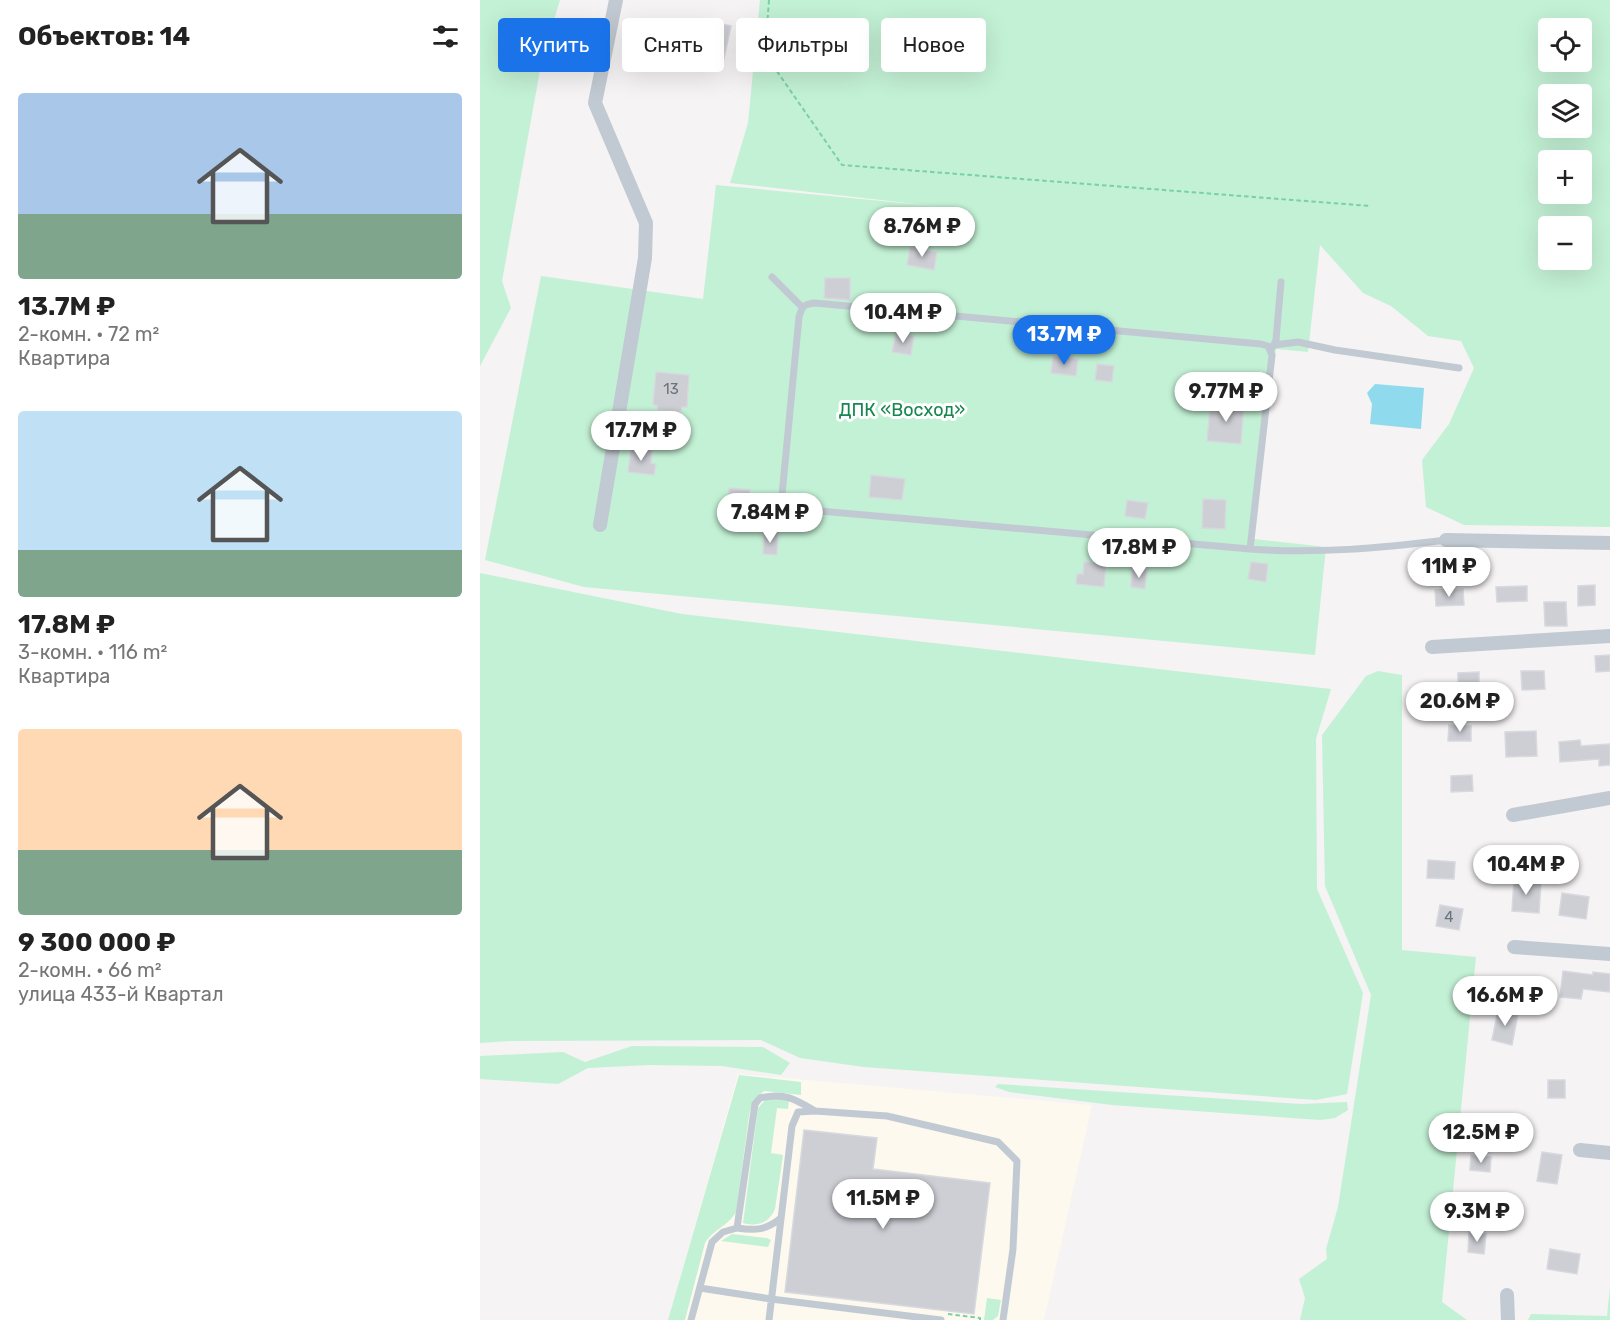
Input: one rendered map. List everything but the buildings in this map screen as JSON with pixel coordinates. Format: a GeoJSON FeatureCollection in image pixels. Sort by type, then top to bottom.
{"type":"FeatureCollection","features":[{"type":"Feature","properties":{"kind":"street"},"geometry":{"type":"LineString","coordinates":[[600,525],[645,258],[646,223],[595,103],[616,0]]}},
{"type":"Feature","properties":{"kind":"street"},"geometry":{"type":"LineString","coordinates":[[1446,540],[1610,543]]}},
{"type":"Feature","properties":{"kind":"street"},"geometry":{"type":"LineString","coordinates":[[1432,646],[1610,636]]}},
{"type":"Feature","properties":{"kind":"street"},"geometry":{"type":"LineString","coordinates":[[1514,815],[1610,798]]}},
{"type":"Feature","properties":{"kind":"street"},"geometry":{"type":"LineString","coordinates":[[1514,947],[1610,954]]}},
{"type":"Feature","properties":{"kind":"street"},"geometry":{"type":"LineString","coordinates":[[1580,1150],[1610,1153]]}},
{"type":"Feature","properties":{"kind":"street"},"geometry":{"type":"LineString","coordinates":[[1507,1295],[1508,1320]]}},
{"type":"Feature","properties":{"kind":"lane"},"geometry":{"type":"LineString","coordinates":[[772,277],[802,307]]}},
{"type":"Feature","properties":{"kind":"lane"},"geometry":{"type":"LineString","coordinates":[[1250,549],[1281,282]]}},
{"type":"Feature","properties":{"kind":"lane"},"geometry":{"type":"LineString","coordinates":[[1446,540],[1378,548],[1325,551],[1250,549],[797,509],[786,502],[782,495],[799,317],[802,307],[806,304],[1261,344],[1273,347],[1298,342],[1335,350],[1459,368]]}},
{"type":"Feature","properties":{"kind":"lane"},"geometry":{"type":"LineString","coordinates":[[756,527],[786,502]]}},
{"type":"Feature","properties":{"kind":"lane"},"geometry":{"type":"LineString","coordinates":[[737,1228],[755,1104],[760,1098],[772,1095],[794,1098],[815,1111]]}},
{"type":"Feature","properties":{"kind":"lane"},"geometry":{"type":"LineString","coordinates":[[769,1320],[792,1126],[798,1112],[815,1111],[887,1116],[998,1142],[1017,1161],[1012,1250],[1003,1320]]}},
{"type":"Feature","properties":{"kind":"lane"},"geometry":{"type":"LineString","coordinates":[[691,1320],[712,1242],[723,1232],[737,1228],[755,1230],[770,1227],[781,1218]]}},
{"type":"Feature","properties":{"kind":"lane"},"geometry":{"type":"LineString","coordinates":[[700,1288],[941,1320]]}},
{"type":"Feature","properties":{"kind":"path"},"geometry":{"type":"LineString","coordinates":[[769,0],[765,54],[842,165],[1370,206]]}},
{"type":"Feature","properties":{"kind":"shaded area"},"geometry":{"type":"Polygon","coordinates":[[[738,1074],[1092,1105],[1044,1320],[668,1320],[738,1074]]]}},
{"type":"Feature","properties":{"kind":"green space"},"geometry":{"type":"Polygon","coordinates":[[[480,0],[560,0],[555,18],[498,18],[498,72],[540,72],[502,281],[511,308],[480,366],[480,0]]]}},
{"type":"Feature","properties":{"kind":"green space","name":"ДПК «Восход»"},"geometry":{"type":"Polygon","coordinates":[[[760,0],[1610,0],[1610,527],[1464,525],[1426,507],[1422,460],[1449,424],[1474,368],[1461,341],[1428,336],[1391,306],[1363,293],[1320,245],[1308,352],[1276,349],[1254,539],[1326,547],[1315,655],[584,587],[485,560],[541,276],[703,299],[716,185],[934,206],[730,183],[748,123],[753,72],[869,72],[869,18],[758,18],[760,0]]]}},
{"type":"Feature","properties":{"kind":"green space"},"geometry":{"type":"Polygon","coordinates":[[[480,573],[682,614],[1331,689],[1316,739],[1317,889],[1363,993],[1347,1094],[1316,1100],[864,1067],[800,1058],[761,1040],[480,1043],[480,573]]]}},
{"type":"Feature","properties":{"kind":"green space"},"geometry":{"type":"Polygon","coordinates":[[[1378,671],[1402,675],[1402,950],[1476,957],[1442,1302],[1467,1320],[1300,1320],[1305,1298],[1299,1279],[1327,1259],[1326,1249],[1338,1207],[1371,995],[1325,886],[1322,735],[1366,676],[1378,671]]]}},
{"type":"Feature","properties":{"kind":"green space"},"geometry":{"type":"Polygon","coordinates":[[[632,1046],[763,1047],[790,1063],[781,1075],[722,1066],[649,1065],[588,1068],[558,1084],[480,1079],[480,1056],[563,1052],[585,1062],[632,1046]]]}},
{"type":"Feature","properties":{"kind":"green space"},"geometry":{"type":"Polygon","coordinates":[[[739,1075],[801,1082],[801,1095],[764,1091],[754,1102],[749,1116],[736,1212],[705,1243],[685,1320],[668,1320],[739,1075]]]}},
{"type":"Feature","properties":{"kind":"green space"},"geometry":{"type":"Polygon","coordinates":[[[998,1084],[1302,1104],[1347,1102],[1348,1110],[1335,1118],[1320,1120],[1112,1105],[1009,1092],[995,1087],[998,1084]]]}},
{"type":"Feature","properties":{"kind":"green space"},"geometry":{"type":"Polygon","coordinates":[[[766,1099],[789,1101],[788,1109],[777,1108],[771,1153],[783,1155],[775,1209],[770,1218],[762,1223],[743,1223],[758,1108],[766,1099]]]}},
{"type":"Feature","properties":{"kind":"green space"},"geometry":{"type":"Polygon","coordinates":[[[732,1234],[771,1240],[768,1247],[721,1241],[732,1234]]]}},
{"type":"Feature","properties":{"kind":"green space"},"geometry":{"type":"Polygon","coordinates":[[[1610,1287],[1610,1320],[1528,1320],[1531,1314],[1607,1316],[1610,1287]]]}},
{"type":"Feature","properties":{"kind":"green space"},"geometry":{"type":"Polygon","coordinates":[[[987,1298],[1001,1300],[998,1316],[993,1320],[984,1320],[987,1298]]]}},
{"type":"Feature","properties":{"kind":"water"},"geometry":{"type":"Polygon","coordinates":[[[1375,384],[1424,388],[1421,429],[1370,424],[1372,404],[1367,393],[1375,384]]]}}]}
